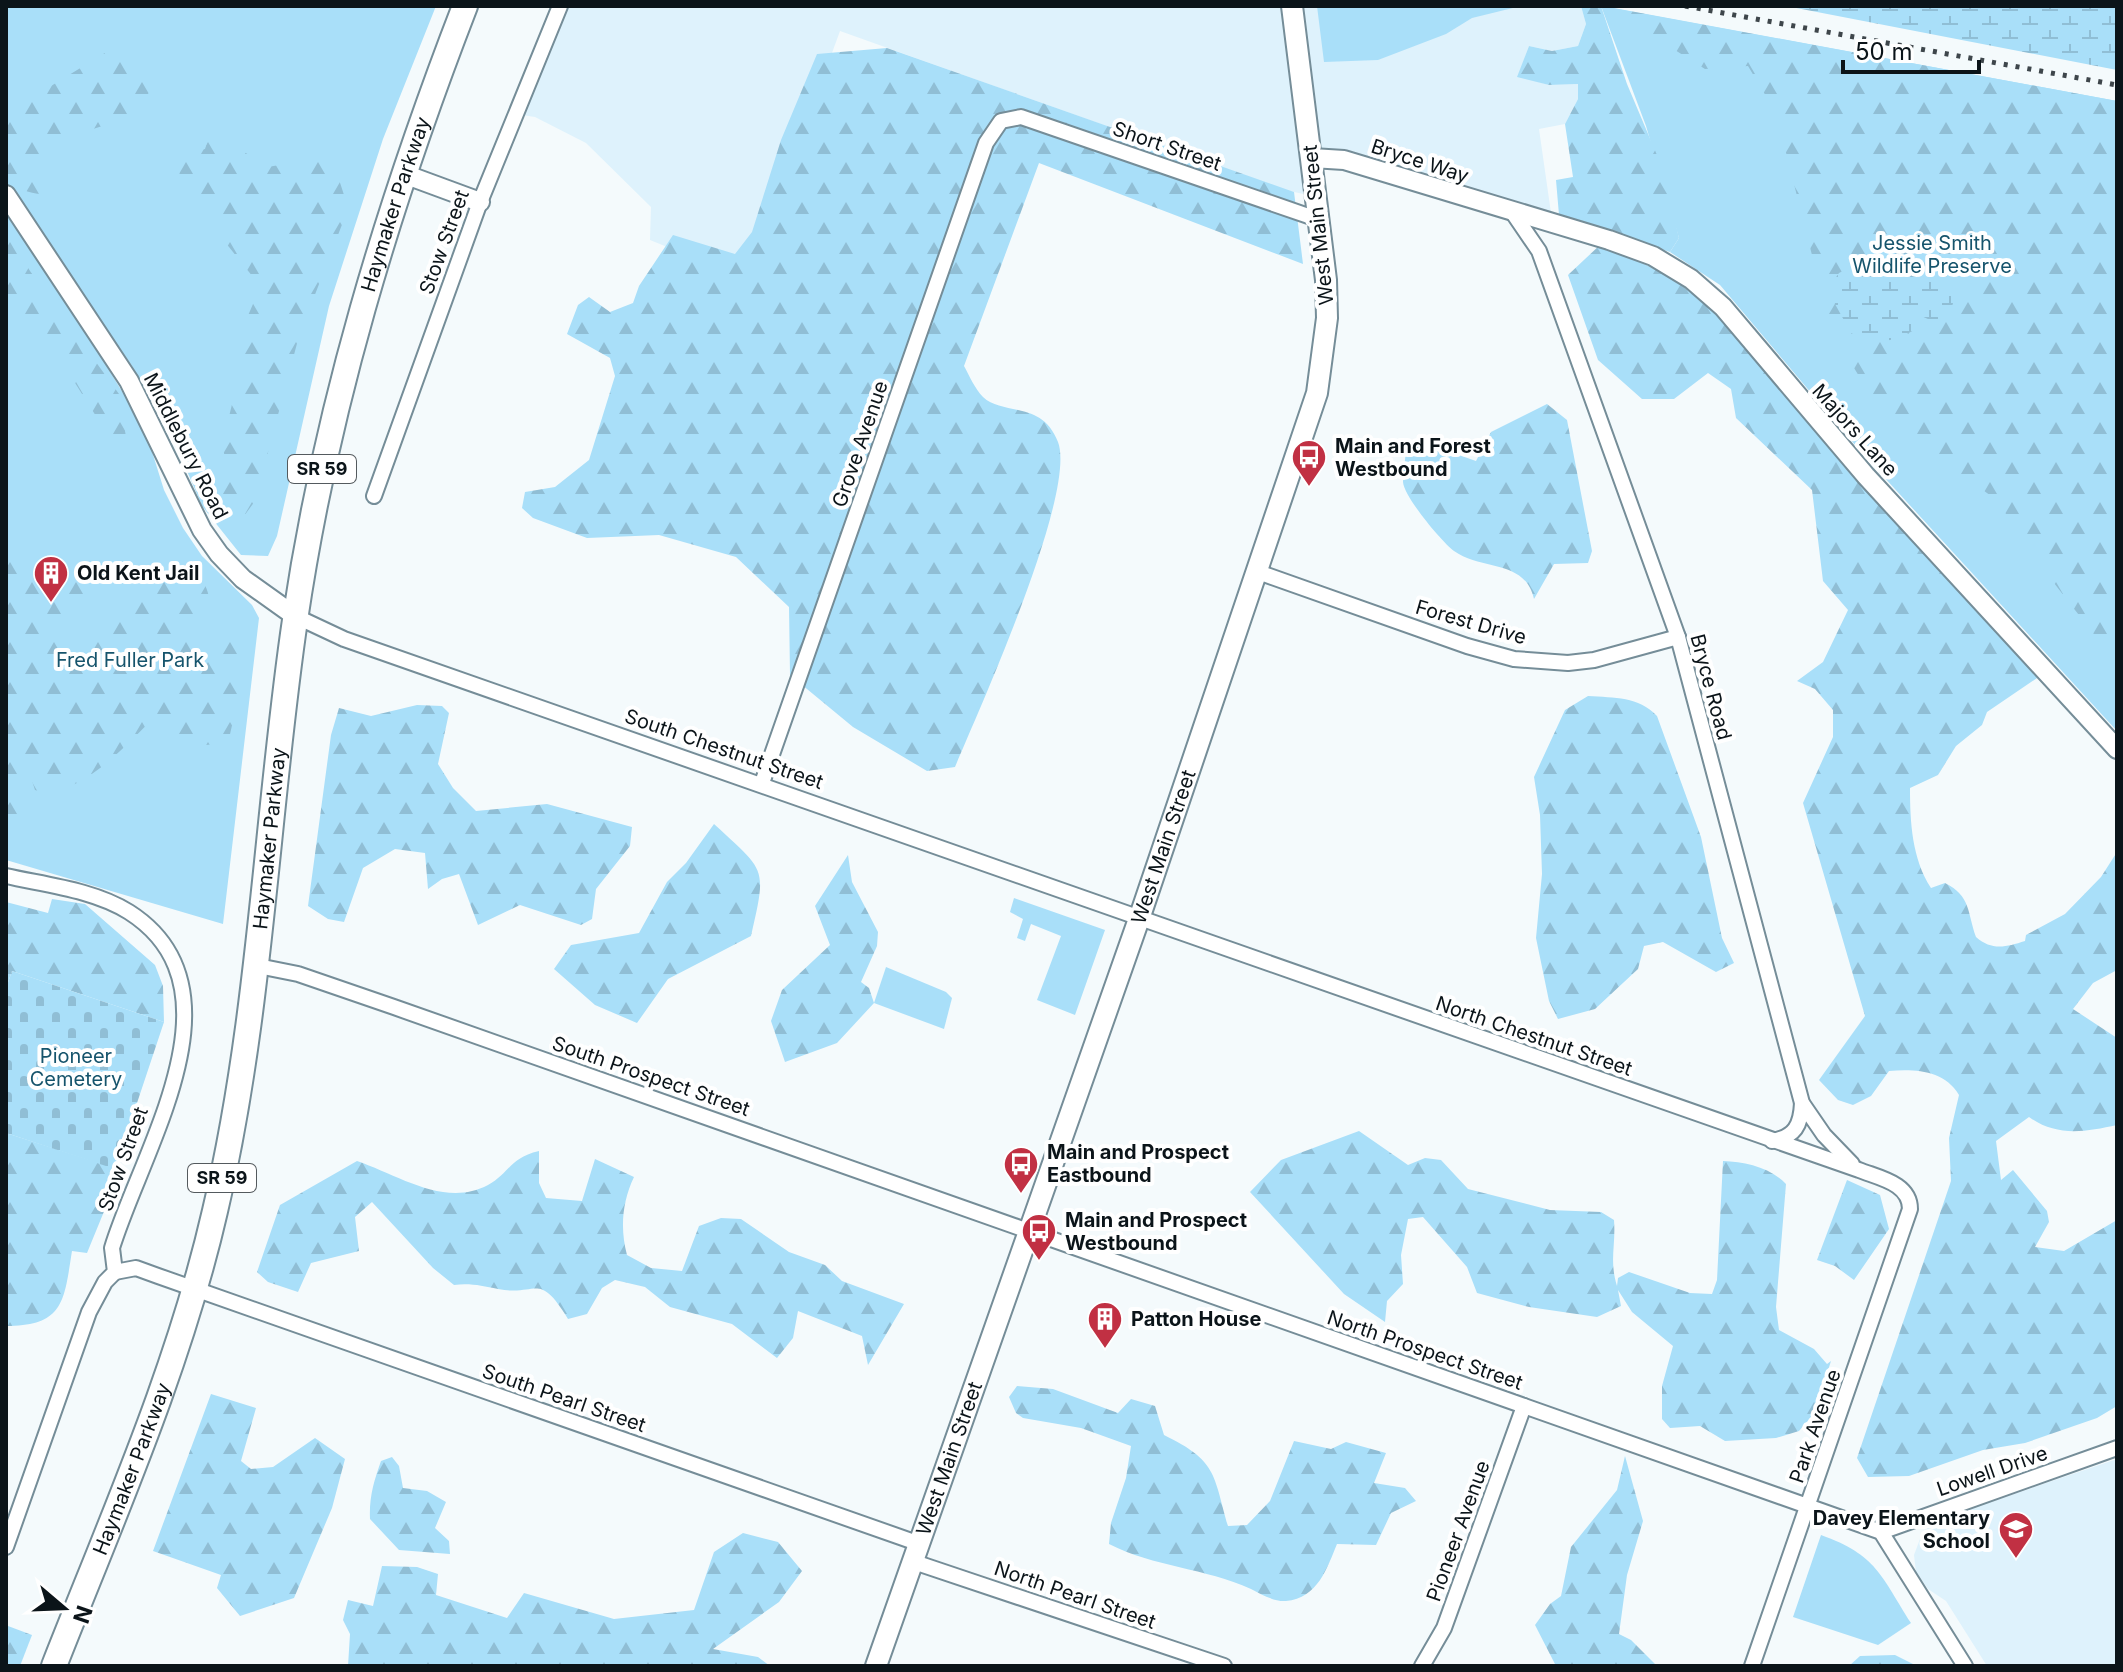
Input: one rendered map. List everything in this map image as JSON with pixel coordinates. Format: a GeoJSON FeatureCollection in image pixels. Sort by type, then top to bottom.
{"type":"FeatureCollection","features":[{"type":"Feature","properties":{"kind":"main road","name":"Haymaker Parkway"},"geometry":{"type":"LineString","coordinates":[[58,1664],[125,1491],[195,1289],[232,1130],[258,966],[295,616],[332,422],[404,174],[465,6]]}},
{"type":"Feature","properties":{"kind":"main road","name":"West Main Street"},"geometry":{"type":"LineString","coordinates":[[876,1666],[1307,430],[1324,356],[1326,285],[1292,6]]}},
{"type":"Feature","properties":{"kind":"street","name":"Stow Street"},"geometry":{"type":"LineString","coordinates":[[374,496],[480,202],[560,6]]}},
{"type":"Feature","properties":{"kind":"street","name":"Short Street"},"geometry":{"type":"LineString","coordinates":[[1001,121],[1021,117],[1320,220]]}},
{"type":"Feature","properties":{"kind":"street","name":"Grove Avenue"},"geometry":{"type":"LineString","coordinates":[[762,783],[986,143],[1001,121]]}},
{"type":"Feature","properties":{"kind":"street","name":"Bryce Way"},"geometry":{"type":"LineString","coordinates":[[1312,158],[1344,160],[1513,213]]}},
{"type":"Feature","properties":{"kind":"street"},"geometry":{"type":"LineString","coordinates":[[404,174],[480,202]]}},
{"type":"Feature","properties":{"kind":"street","name":"Middlebury Road"},"geometry":{"type":"LineString","coordinates":[[6,195],[129,381],[202,530],[243,579],[295,616]]}},
{"type":"Feature","properties":{"kind":"street","name":"Bryce Road"},"geometry":{"type":"LineString","coordinates":[[1513,213],[1539,251],[1678,637],[1802,1103],[1824,1135],[1859,1170]]}},
{"type":"Feature","properties":{"kind":"street","name":"Majors Lane"},"geometry":{"type":"LineString","coordinates":[[1513,213],[1653,256],[1691,279],[1723,307],[1866,476],[2117,749]]}},
{"type":"Feature","properties":{"kind":"street","name":"Forest Drive"},"geometry":{"type":"LineString","coordinates":[[1258,572],[1465,645],[1514,659],[1545,662],[1594,660],[1678,637]]}},
{"type":"Feature","properties":{"kind":"street","name":"South Chestnut Street"},"geometry":{"type":"LineString","coordinates":[[295,616],[344,639],[1140,916]]}},
{"type":"Feature","properties":{"kind":"street","name":"Stow Street"},"geometry":{"type":"LineString","coordinates":[[6,876],[70,890],[128,911],[155,933],[183,981],[187,1019],[184,1043],[112,1248],[115,1272]]}},
{"type":"Feature","properties":{"kind":"street","name":"North Chestnut Street"},"geometry":{"type":"LineString","coordinates":[[1140,916],[1859,1170],[1904,1189],[1910,1198]]}},
{"type":"Feature","properties":{"kind":"street","name":"South Prospect Street"},"geometry":{"type":"LineString","coordinates":[[258,966],[298,974],[342,989],[1029,1230]]}},
{"type":"Feature","properties":{"kind":"street"},"geometry":{"type":"LineString","coordinates":[[1772,1141],[1792,1134],[1802,1116],[1802,1103]]}},
{"type":"Feature","properties":{"kind":"street","name":"Park Avenue"},"geometry":{"type":"LineString","coordinates":[[1752,1666],[1910,1209],[1910,1198]]}},
{"type":"Feature","properties":{"kind":"street","name":"North Prospect Street"},"geometry":{"type":"LineString","coordinates":[[1029,1230],[1881,1532]]}},
{"type":"Feature","properties":{"kind":"street","name":"South Pearl Street"},"geometry":{"type":"LineString","coordinates":[[115,1272],[136,1268],[917,1553]]}},
{"type":"Feature","properties":{"kind":"street"},"geometry":{"type":"LineString","coordinates":[[6,1547],[89,1312],[105,1282],[115,1272]]}},
{"type":"Feature","properties":{"kind":"street","name":"Pioneer Avenue"},"geometry":{"type":"LineString","coordinates":[[1422,1666],[1444,1628],[1524,1406]]}},
{"type":"Feature","properties":{"kind":"street","name":"Lowell Drive"},"geometry":{"type":"LineString","coordinates":[[1881,1532],[2117,1448]]}},
{"type":"Feature","properties":{"kind":"street"},"geometry":{"type":"LineString","coordinates":[[1881,1532],[1965,1666]]}},
{"type":"Feature","properties":{"kind":"street","name":"North Pearl Street"},"geometry":{"type":"LineString","coordinates":[[917,1553],[1224,1666]]}},
{"type":"Feature","properties":{"kind":"shaded area"},"geometry":{"type":"Polygon","coordinates":[[[560,6],[1292,6],[1318,197],[1289,191],[840,31],[749,280],[650,240],[651,207],[586,143],[535,117],[515,114],[560,6]]]}},
{"type":"Feature","properties":{"kind":"shaded area"},"geometry":{"type":"Polygon","coordinates":[[[1297,6],[1581,6],[1586,24],[1578,46],[1552,51],[1529,46],[1518,76],[1549,85],[1578,84],[1578,99],[1565,124],[1539,129],[1552,220],[1316,154],[1297,6]]]}},
{"type":"Feature","properties":{"kind":"shaded area","name":"Davey Elementary School"},"geometry":{"type":"Polygon","coordinates":[[[2117,1459],[2117,1666],[1987,1666],[1946,1601],[1928,1589],[1916,1572],[1914,1555],[1923,1531],[1940,1519],[2117,1459]]]}},
{"type":"Feature","properties":{"kind":"green space"},"geometry":{"type":"Polygon","coordinates":[[[6,6],[436,6],[383,139],[329,306],[277,536],[268,556],[241,555],[202,506],[172,436],[132,366],[6,182],[6,6]]]}},
{"type":"Feature","properties":{"kind":"green space"},"geometry":{"type":"Polygon","coordinates":[[[1317,6],[1521,6],[1472,18],[1446,34],[1378,60],[1324,62],[1317,6]]]}},
{"type":"Feature","properties":{"kind":"green space"},"geometry":{"type":"Polygon","coordinates":[[[1581,6],[1601,6],[1627,84],[1662,167],[1679,238],[1670,252],[1559,215],[1556,180],[1573,177],[1565,124],[1578,99],[1578,84],[1549,85],[1517,77],[1529,46],[1552,51],[1578,46],[1586,24],[1581,6]]]}},
{"type":"Feature","properties":{"kind":"green space","name":"Jessie Smith Wildlife Preserve"},"geometry":{"type":"Polygon","coordinates":[[[1601,6],[2117,101],[2117,731],[1861,452],[1720,285],[1670,252],[1679,238],[1646,126],[1601,6]]]}},
{"type":"Feature","properties":{"kind":"green space","name":"Jessie Smith Wildlife Preserve"},"geometry":{"type":"Polygon","coordinates":[[[1603,6],[2117,101],[2117,664],[2026,547],[1998,501],[1911,438],[1868,391],[1831,330],[1776,113],[1748,66],[1705,69],[1667,45],[1636,31],[1603,6]]]}},
{"type":"Feature","properties":{"kind":"green space"},"geometry":{"type":"Polygon","coordinates":[[[1786,6],[2117,6],[2117,70],[1786,6]]]}},
{"type":"Feature","properties":{"kind":"green space"},"geometry":{"type":"Polygon","coordinates":[[[113,48],[160,82],[124,117],[69,137],[49,150],[41,160],[46,194],[29,192],[15,184],[6,177],[6,118],[20,105],[113,48]]]}},
{"type":"Feature","properties":{"kind":"green space"},"geometry":{"type":"Polygon","coordinates":[[[887,48],[1294,192],[1303,264],[1039,163],[964,366],[983,397],[991,403],[1033,414],[1051,429],[1058,442],[1060,468],[1053,506],[1023,602],[955,767],[927,771],[853,727],[790,675],[789,607],[736,557],[659,535],[587,538],[533,518],[522,508],[525,492],[555,487],[589,460],[615,376],[610,358],[567,334],[578,305],[589,297],[610,312],[633,303],[639,286],[673,235],[735,254],[752,232],[781,140],[817,54],[887,48]]]}},
{"type":"Feature","properties":{"kind":"green space"},"geometry":{"type":"Polygon","coordinates":[[[211,130],[267,167],[319,159],[334,164],[344,195],[343,222],[299,336],[255,501],[244,516],[233,518],[220,510],[218,497],[229,474],[222,445],[238,380],[234,348],[253,304],[253,277],[193,202],[180,179],[177,154],[205,149],[211,130]]]}},
{"type":"Feature","properties":{"kind":"green space","name":"Fred Fuller Park"},"geometry":{"type":"Polygon","coordinates":[[[6,214],[84,329],[145,429],[164,490],[183,528],[202,556],[252,605],[259,618],[223,924],[6,860],[6,214]]]}},
{"type":"Feature","properties":{"kind":"green space"},"geometry":{"type":"Polygon","coordinates":[[[6,231],[30,271],[119,394],[127,443],[118,451],[36,321],[6,304],[6,231]]]}},
{"type":"Feature","properties":{"kind":"green space"},"geometry":{"type":"Polygon","coordinates":[[[1601,244],[1663,274],[1719,315],[2040,676],[1987,712],[1982,725],[1956,746],[1938,775],[1910,788],[1916,853],[1931,888],[1945,883],[1960,893],[1976,937],[1994,946],[2012,945],[2025,941],[2026,935],[2065,914],[2101,877],[2117,852],[2117,970],[2093,983],[2073,1009],[2117,1038],[2117,1125],[2082,1131],[2060,1130],[2029,1117],[1996,1141],[2001,1180],[2013,1170],[2047,1211],[2049,1222],[2035,1247],[2064,1251],[2117,1220],[2117,1406],[2097,1418],[2025,1443],[1983,1450],[1909,1476],[1868,1477],[1857,1458],[1951,1181],[1949,1138],[1959,1095],[1937,1076],[1919,1071],[1889,1071],[1871,1096],[1853,1105],[1838,1100],[1819,1080],[1865,1016],[1803,803],[1833,737],[1833,710],[1815,689],[1797,681],[1823,662],[1848,610],[1823,581],[1812,490],[1736,418],[1731,389],[1708,373],[1674,399],[1642,399],[1598,360],[1568,275],[1601,244]]]}},
{"type":"Feature","properties":{"kind":"green space"},"geometry":{"type":"Polygon","coordinates":[[[1877,253],[1932,268],[1949,278],[1957,290],[1950,313],[1939,324],[1919,315],[1914,330],[1891,340],[1876,341],[1851,333],[1835,304],[1832,283],[1839,273],[1877,253]]]}},
{"type":"Feature","properties":{"kind":"green space"},"geometry":{"type":"Polygon","coordinates":[[[1547,404],[1567,420],[1592,551],[1588,563],[1554,564],[1534,599],[1522,577],[1465,557],[1448,546],[1410,498],[1403,474],[1406,451],[1427,444],[1476,461],[1491,432],[1547,404]]]}},
{"type":"Feature","properties":{"kind":"green space"},"geometry":{"type":"Polygon","coordinates":[[[6,545],[30,565],[75,575],[83,581],[89,593],[67,626],[67,655],[77,667],[80,657],[73,649],[74,640],[104,630],[139,586],[144,584],[151,568],[163,560],[193,570],[203,582],[209,597],[188,633],[194,638],[222,633],[243,644],[238,699],[228,743],[183,747],[166,727],[164,715],[156,715],[101,768],[67,787],[51,791],[35,790],[25,759],[18,792],[16,840],[6,841],[6,545]]]}},
{"type":"Feature","properties":{"kind":"green space"},"geometry":{"type":"Polygon","coordinates":[[[1588,696],[1634,701],[1657,716],[1701,837],[1722,938],[1734,963],[1716,972],[1663,942],[1644,946],[1638,969],[1595,1009],[1558,1019],[1549,1001],[1536,938],[1542,874],[1540,815],[1534,777],[1565,710],[1588,696]]]}},
{"type":"Feature","properties":{"kind":"green space"},"geometry":{"type":"Polygon","coordinates":[[[417,705],[442,706],[449,713],[438,764],[453,788],[476,811],[547,804],[632,827],[630,846],[596,889],[592,919],[581,925],[520,905],[478,925],[459,874],[442,879],[428,889],[425,853],[395,849],[363,868],[344,922],[328,919],[308,906],[331,735],[339,708],[371,716],[417,705]]]}},
{"type":"Feature","properties":{"kind":"green space"},"geometry":{"type":"Polygon","coordinates":[[[714,824],[744,852],[758,872],[759,896],[751,936],[668,979],[637,1023],[595,1005],[554,969],[571,945],[639,933],[667,882],[686,863],[714,824]]]}},
{"type":"Feature","properties":{"kind":"green space"},"geometry":{"type":"Polygon","coordinates":[[[848,855],[852,882],[878,932],[877,946],[861,982],[869,988],[874,1003],[837,1043],[785,1062],[771,1021],[782,990],[830,945],[815,906],[848,855]]]}},
{"type":"Feature","properties":{"kind":"green space"},"geometry":{"type":"Polygon","coordinates":[[[1014,898],[1105,930],[1075,1015],[1037,1000],[1061,936],[1031,924],[1025,941],[1017,938],[1023,919],[1010,912],[1014,898]]]}},
{"type":"Feature","properties":{"kind":"green space"},"geometry":{"type":"Polygon","coordinates":[[[52,899],[85,904],[155,965],[163,986],[164,1022],[12,971],[6,988],[6,902],[48,913],[52,899]]]}},
{"type":"Feature","properties":{"kind":"green space"},"geometry":{"type":"Polygon","coordinates":[[[886,967],[946,992],[952,998],[944,1029],[874,1003],[886,967]]]}},
{"type":"Feature","properties":{"kind":"green space","name":"Pioneer Cemetery"},"geometry":{"type":"Polygon","coordinates":[[[12,971],[164,1022],[115,1169],[6,1133],[6,988],[12,971]]]}},
{"type":"Feature","properties":{"kind":"green space"},"geometry":{"type":"Polygon","coordinates":[[[1359,1131],[1408,1165],[1425,1158],[1441,1160],[1468,1189],[1550,1210],[1601,1212],[1614,1220],[1613,1261],[1617,1286],[1618,1278],[1629,1272],[1690,1293],[1712,1294],[1717,1280],[1723,1161],[1748,1164],[1772,1173],[1786,1184],[1776,1307],[1779,1330],[1814,1349],[1827,1364],[1831,1361],[1824,1383],[1824,1402],[1799,1431],[1776,1438],[1725,1441],[1700,1426],[1670,1428],[1662,1419],[1662,1386],[1673,1346],[1632,1312],[1618,1290],[1621,1306],[1597,1317],[1529,1307],[1477,1293],[1467,1267],[1423,1217],[1408,1219],[1401,1255],[1403,1284],[1387,1301],[1385,1322],[1344,1294],[1250,1192],[1281,1160],[1359,1131]]]}},
{"type":"Feature","properties":{"kind":"green space"},"geometry":{"type":"Polygon","coordinates":[[[6,1133],[121,1170],[87,1253],[72,1251],[67,1283],[58,1307],[40,1321],[6,1326],[6,1133]]]}},
{"type":"Feature","properties":{"kind":"green space"},"geometry":{"type":"Polygon","coordinates":[[[539,1151],[539,1183],[546,1198],[582,1201],[595,1159],[634,1177],[625,1206],[625,1245],[627,1255],[651,1268],[682,1271],[699,1226],[721,1218],[741,1219],[789,1252],[825,1265],[842,1281],[904,1304],[868,1365],[862,1336],[798,1311],[793,1338],[777,1358],[732,1324],[670,1307],[645,1287],[615,1280],[602,1288],[587,1314],[568,1319],[543,1290],[511,1291],[454,1285],[433,1268],[372,1202],[355,1217],[359,1251],[311,1263],[298,1292],[268,1282],[257,1272],[280,1205],[357,1161],[422,1187],[455,1193],[488,1185],[521,1158],[539,1151]]]}},
{"type":"Feature","properties":{"kind":"green space"},"geometry":{"type":"Polygon","coordinates":[[[1847,1180],[1880,1195],[1889,1229],[1854,1280],[1835,1266],[1817,1260],[1847,1180]]]}},
{"type":"Feature","properties":{"kind":"green space"},"geometry":{"type":"Polygon","coordinates":[[[1017,1386],[1053,1389],[1118,1413],[1131,1399],[1155,1406],[1164,1435],[1194,1453],[1210,1470],[1228,1526],[1247,1525],[1270,1501],[1294,1441],[1331,1449],[1346,1442],[1386,1453],[1374,1483],[1405,1488],[1416,1501],[1391,1513],[1376,1545],[1337,1544],[1320,1580],[1306,1594],[1286,1601],[1272,1599],[1234,1582],[1144,1558],[1109,1544],[1111,1523],[1126,1478],[1131,1446],[1081,1428],[1023,1418],[1016,1413],[1009,1397],[1017,1386]]]}},
{"type":"Feature","properties":{"kind":"green space"},"geometry":{"type":"Polygon","coordinates":[[[211,1394],[256,1408],[241,1461],[251,1469],[273,1467],[315,1438],[345,1459],[332,1508],[294,1598],[240,1616],[217,1588],[221,1575],[153,1551],[211,1394]]]}},
{"type":"Feature","properties":{"kind":"green space"},"geometry":{"type":"Polygon","coordinates":[[[1625,1456],[1643,1521],[1627,1575],[1619,1634],[1631,1640],[1657,1666],[1556,1666],[1535,1625],[1550,1604],[1561,1596],[1571,1547],[1617,1490],[1625,1456]]]}},
{"type":"Feature","properties":{"kind":"green space"},"geometry":{"type":"Polygon","coordinates":[[[392,1457],[399,1466],[403,1488],[427,1491],[446,1502],[435,1528],[449,1541],[450,1554],[399,1550],[370,1519],[372,1489],[381,1461],[392,1457]]]}},
{"type":"Feature","properties":{"kind":"green space"},"geometry":{"type":"Polygon","coordinates":[[[743,1533],[778,1542],[802,1571],[779,1602],[713,1649],[758,1657],[770,1666],[348,1666],[350,1634],[343,1620],[348,1600],[373,1606],[382,1566],[417,1567],[438,1574],[436,1595],[507,1618],[524,1593],[614,1619],[694,1610],[714,1552],[743,1533]]]}},
{"type":"Feature","properties":{"kind":"green space"},"geometry":{"type":"Polygon","coordinates":[[[1821,1535],[1866,1559],[1884,1580],[1911,1623],[1878,1645],[1793,1617],[1821,1535]]]}},
{"type":"Feature","properties":{"kind":"green space"},"geometry":{"type":"Polygon","coordinates":[[[8,1626],[32,1635],[20,1666],[6,1666],[8,1626]]]}},
{"type":"Feature","properties":{"kind":"green space"},"geometry":{"type":"Polygon","coordinates":[[[1895,1655],[1917,1666],[1849,1666],[1860,1656],[1895,1655]]]}},
{"type":"Feature","properties":{"kind":"railway"},"geometry":{"type":"LineString","coordinates":[[1685,6],[2117,85]]}},
{"type":"Feature","properties":{"kind":"place","name":"Main and Forest Westbound"},"geometry":{"type":"Point","coordinates":[1309,488]}},
{"type":"Feature","properties":{"kind":"place","name":"Old Kent Jail"},"geometry":{"type":"Point","coordinates":[51,604]}},
{"type":"Feature","properties":{"kind":"place","name":"Main and Prospect Eastbound"},"geometry":{"type":"Point","coordinates":[1021,1195]}},
{"type":"Feature","properties":{"kind":"place","name":"Main and Prospect Westbound"},"geometry":{"type":"Point","coordinates":[1039,1262]}},
{"type":"Feature","properties":{"kind":"place","name":"Patton House"},"geometry":{"type":"Point","coordinates":[1105,1350]}},
{"type":"Feature","properties":{"kind":"place","name":"Davey Elementary School"},"geometry":{"type":"Point","coordinates":[2016,1560]}}]}
